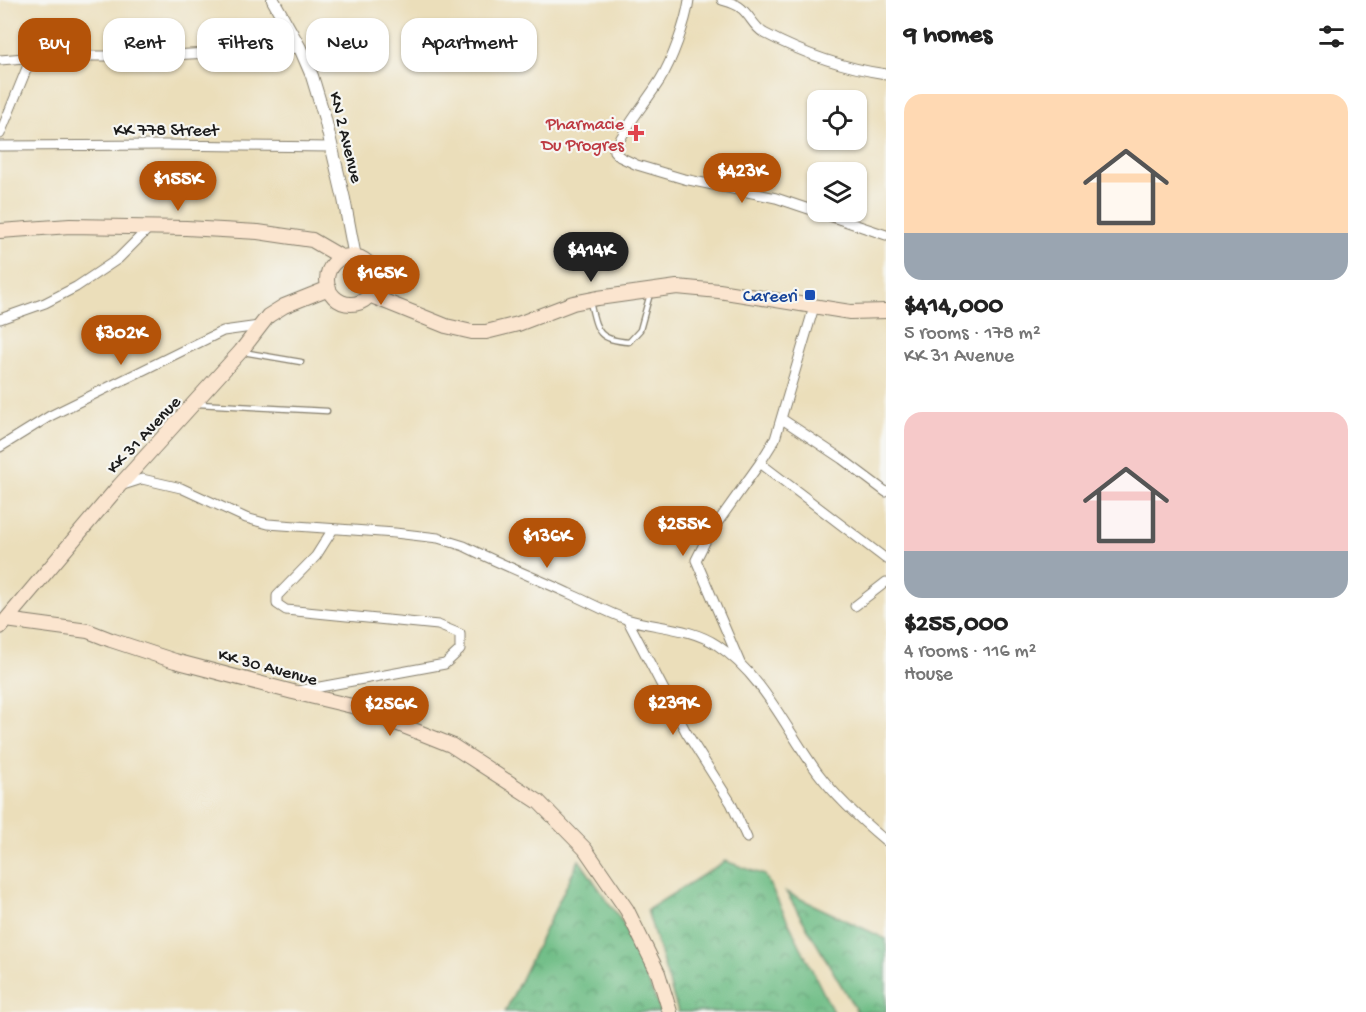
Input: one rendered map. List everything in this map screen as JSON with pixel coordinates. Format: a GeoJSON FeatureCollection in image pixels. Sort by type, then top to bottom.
{"type":"FeatureCollection","features":[{"type":"Feature","properties":{"kind":"main road"},"geometry":{"type":"LineString","coordinates":[[0,231],[70,226],[258,232],[290,236],[320,244],[349,258],[366,262],[373,272],[374,284],[369,296],[359,303],[346,303],[335,298],[328,288],[329,270],[333,265],[349,258]]}},
{"type":"Feature","properties":{"kind":"main road"},"geometry":{"type":"LineString","coordinates":[[369,296],[446,326],[462,331],[479,332],[518,324],[573,303],[677,287],[719,291],[850,312],[886,311]]}},
{"type":"Feature","properties":{"kind":"main road","name":"KK 31 Avenue"},"geometry":{"type":"LineString","coordinates":[[3,623],[119,486],[241,351],[259,326],[277,309],[328,288]]}},
{"type":"Feature","properties":{"kind":"main road","name":"KK 30 Avenue"},"geometry":{"type":"LineString","coordinates":[[3,623],[88,631],[175,661],[356,707],[451,745],[539,802],[585,849],[627,910],[658,973],[670,1012]]}},
{"type":"Feature","properties":{"kind":"street","name":"KN 2 Avenue"},"geometry":{"type":"LineString","coordinates":[[273,0],[300,48],[312,76],[344,199],[349,258]]}},
{"type":"Feature","properties":{"kind":"street"},"geometry":{"type":"LineString","coordinates":[[689,0],[679,36],[662,78],[622,133],[614,151],[620,157],[637,165],[684,179],[776,198],[886,235]]}},
{"type":"Feature","properties":{"kind":"street"},"geometry":{"type":"LineString","coordinates":[[722,0],[741,8],[753,25],[762,32],[852,69],[886,74]]}},
{"type":"Feature","properties":{"kind":"street"},"geometry":{"type":"LineString","coordinates":[[91,57],[300,48]]}},
{"type":"Feature","properties":{"kind":"street"},"geometry":{"type":"LineString","coordinates":[[0,60],[18,59]]}},
{"type":"Feature","properties":{"kind":"street"},"geometry":{"type":"LineString","coordinates":[[0,134],[25,72]]}},
{"type":"Feature","properties":{"kind":"street","name":"KK 778 Street"},"geometry":{"type":"LineString","coordinates":[[0,146],[331,147]]}},
{"type":"Feature","properties":{"kind":"street"},"geometry":{"type":"LineString","coordinates":[[0,319],[45,303],[75,287],[118,260],[149,228]]}},
{"type":"Feature","properties":{"kind":"street"},"geometry":{"type":"LineString","coordinates":[[740,664],[696,560],[708,536],[775,439],[814,307]]}},
{"type":"Feature","properties":{"kind":"street"},"geometry":{"type":"LineString","coordinates":[[0,447],[50,416],[186,349],[224,332],[259,326]]}},
{"type":"Feature","properties":{"kind":"street"},"geometry":{"type":"LineString","coordinates":[[782,419],[886,492]]}},
{"type":"Feature","properties":{"kind":"street"},"geometry":{"type":"LineString","coordinates":[[760,463],[886,558]]}},
{"type":"Feature","properties":{"kind":"street"},"geometry":{"type":"LineString","coordinates":[[119,486],[145,480],[181,488],[246,518],[268,524],[438,538],[464,546],[627,619],[670,627],[706,639],[718,645],[740,664],[767,695],[819,774],[840,799],[886,840]]}},
{"type":"Feature","properties":{"kind":"street"},"geometry":{"type":"LineString","coordinates":[[293,692],[445,664],[460,650],[460,634],[438,625],[286,610],[277,603],[277,596],[315,556],[333,530]]}},
{"type":"Feature","properties":{"kind":"street"},"geometry":{"type":"LineString","coordinates":[[855,606],[886,582]]}},
{"type":"Feature","properties":{"kind":"street"},"geometry":{"type":"LineString","coordinates":[[627,619],[686,732],[731,803],[747,838]]}},
{"type":"Feature","properties":{"kind":"lane"},"geometry":{"type":"LineString","coordinates":[[589,300],[595,324],[604,338],[629,342],[640,330],[651,290]]}},
{"type":"Feature","properties":{"kind":"lane"},"geometry":{"type":"LineString","coordinates":[[241,351],[301,362]]}},
{"type":"Feature","properties":{"kind":"lane"},"geometry":{"type":"LineString","coordinates":[[195,404],[327,411]]}},
{"type":"Feature","properties":{"kind":"green space"},"geometry":{"type":"Polygon","coordinates":[[[579,860],[623,923],[661,1012],[505,1012],[579,860]]]}},
{"type":"Feature","properties":{"kind":"green space"},"geometry":{"type":"Polygon","coordinates":[[[725,861],[765,875],[833,1012],[678,1012],[647,910],[725,861]]]}},
{"type":"Feature","properties":{"kind":"green space"},"geometry":{"type":"Polygon","coordinates":[[[786,892],[886,939],[886,1012],[857,1012],[786,892]]]}},
{"type":"Feature","properties":{"kind":"place","name":"Pharmacie Du Progres"},"geometry":{"type":"Point","coordinates":[636,133]}},
{"type":"Feature","properties":{"kind":"place","name":"Careeri"},"geometry":{"type":"Point","coordinates":[810,295]}}]}
